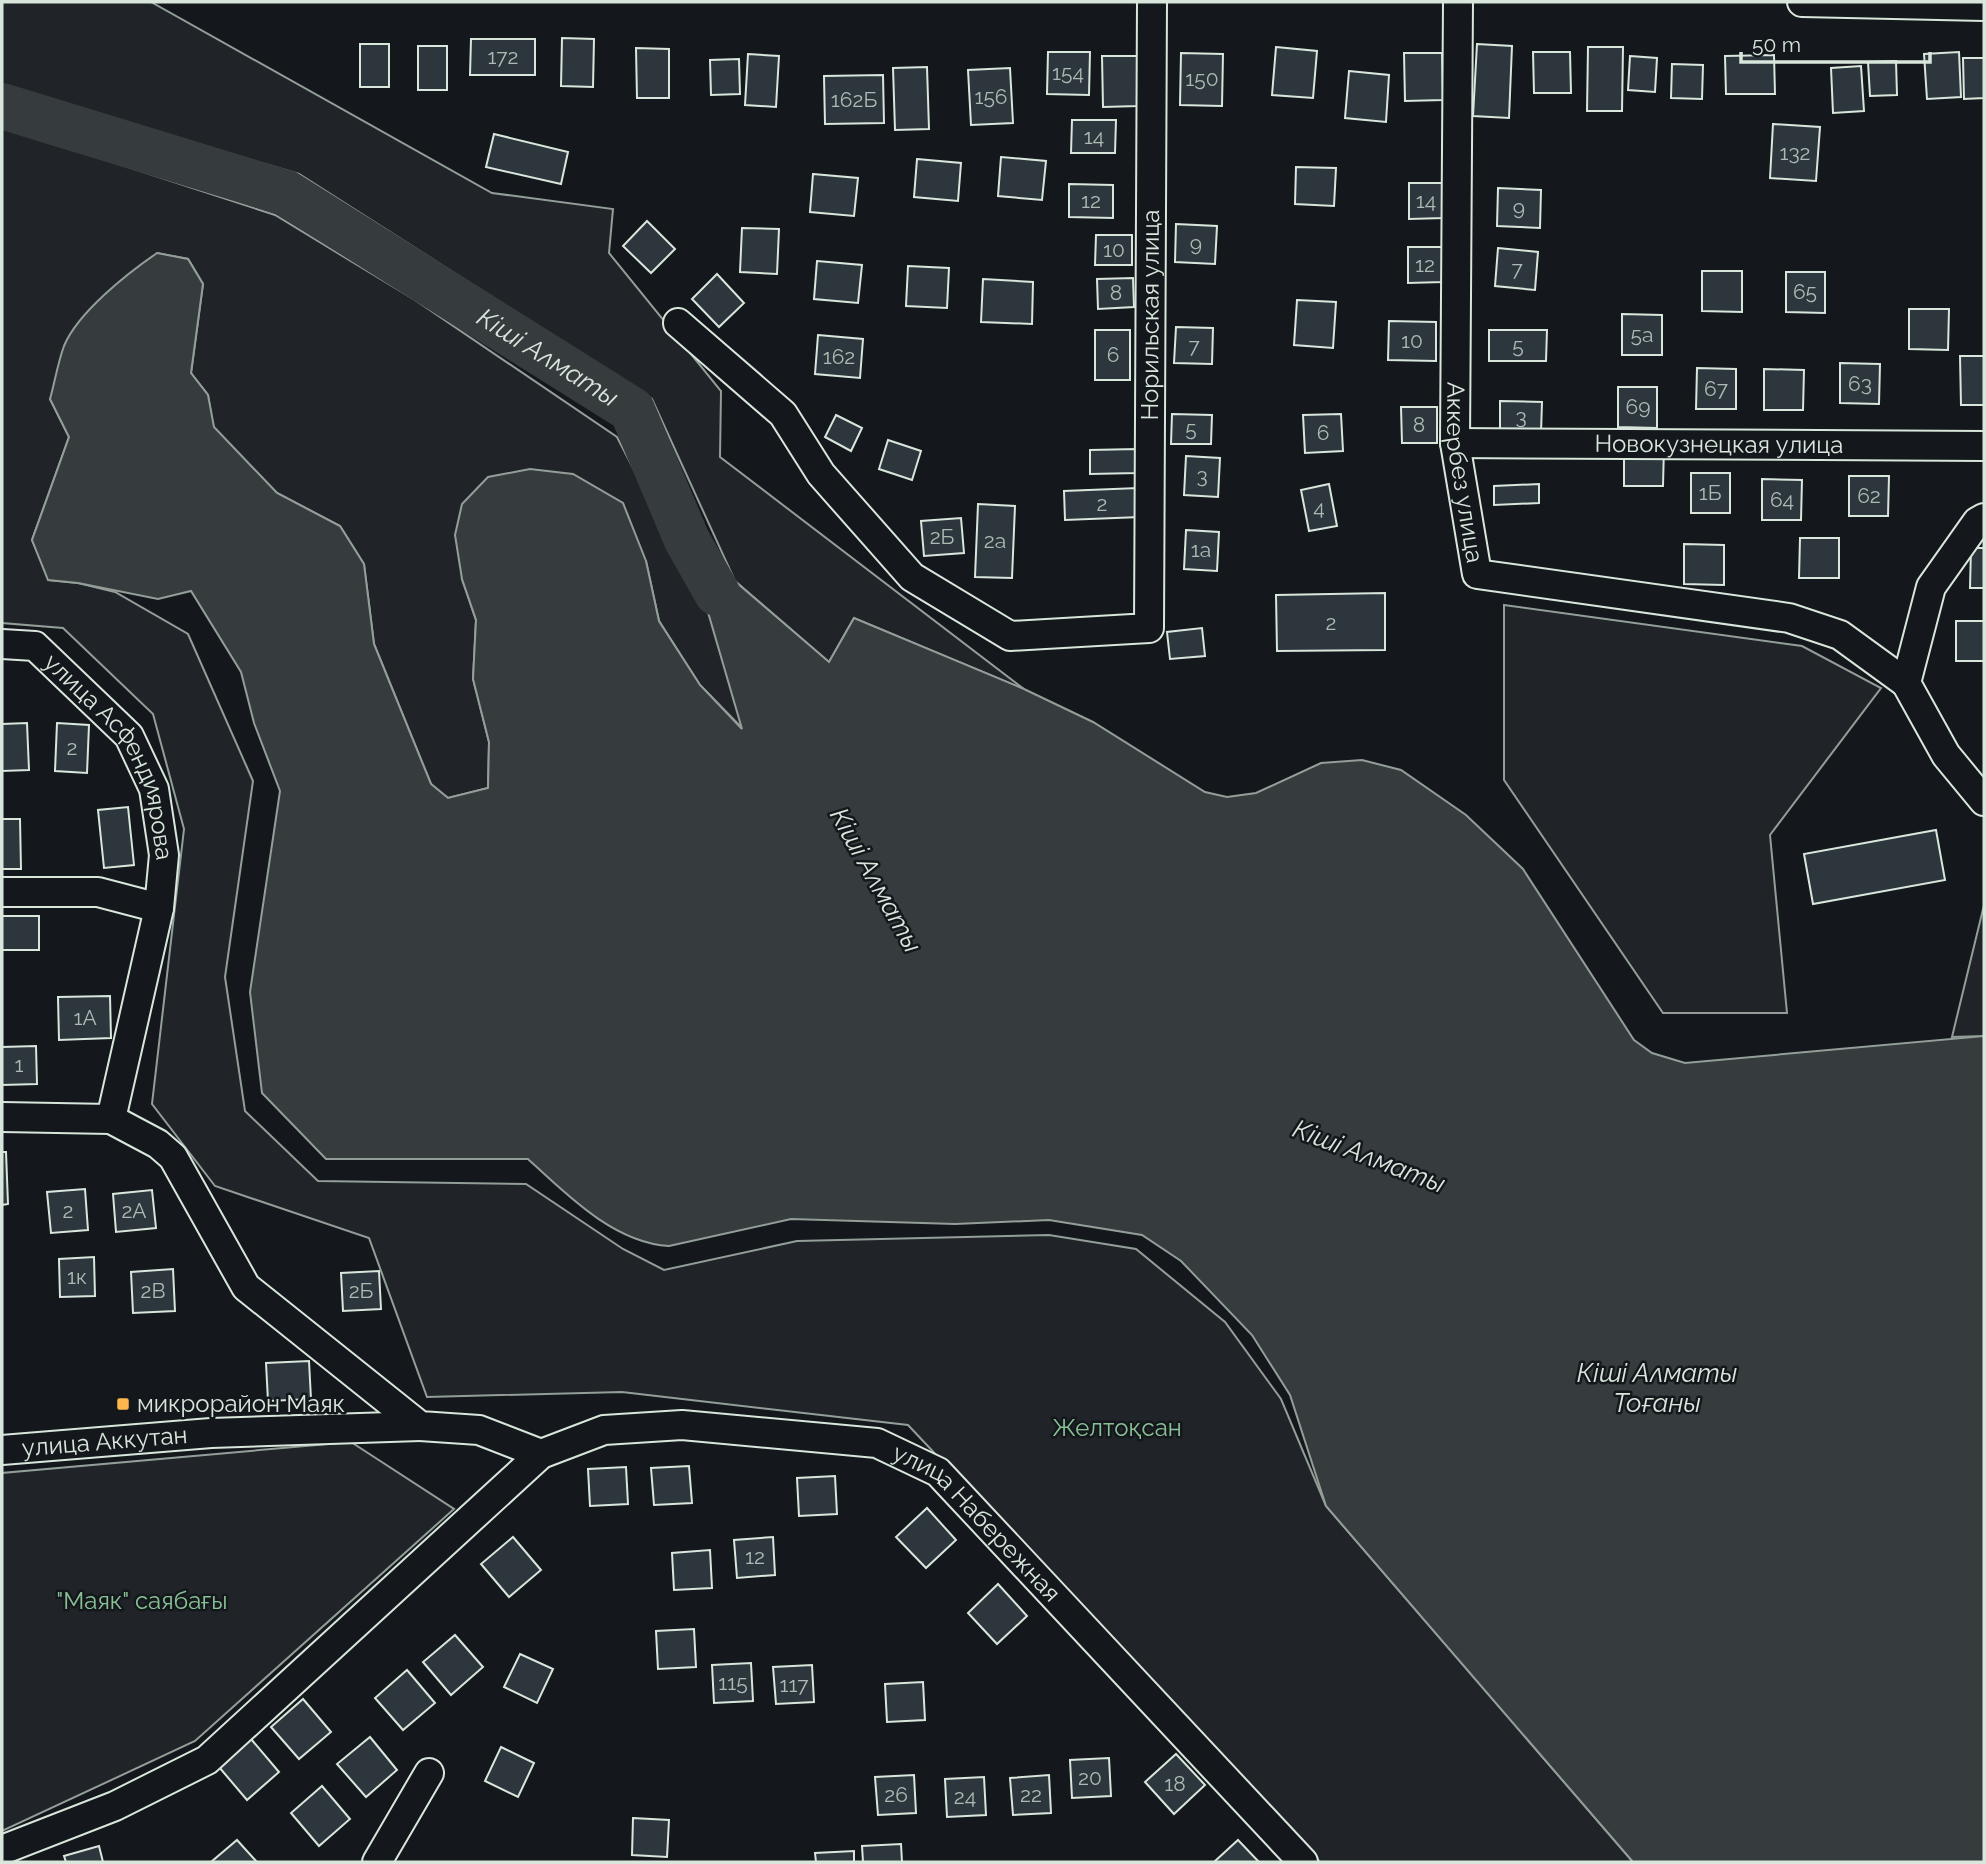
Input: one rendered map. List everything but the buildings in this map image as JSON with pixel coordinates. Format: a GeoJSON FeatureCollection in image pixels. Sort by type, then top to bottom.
{"type":"FeatureCollection","features":[{"type":"Feature","properties":{"kind":"street","name":"Норильская улица"},"geometry":{"type":"LineString","coordinates":[[678,323],[783,414],[821,474],[912,577],[1010,636],[1149,628],[1152,2]]}},
{"type":"Feature","properties":{"kind":"street","name":"Аккербез улица"},"geometry":{"type":"LineString","coordinates":[[1458,2],[1455,443],[1476,575],[1789,618],[1840,635],[1906,683],[1946,755],[1984,800]]}},
{"type":"Feature","properties":{"kind":"street"},"geometry":{"type":"LineString","coordinates":[[1802,2],[1984,6]]}},
{"type":"Feature","properties":{"kind":"street","name":"Новокузнецкая улица"},"geometry":{"type":"LineString","coordinates":[[1455,443],[1984,446]]}},
{"type":"Feature","properties":{"kind":"street"},"geometry":{"type":"LineString","coordinates":[[1906,683],[1931,587],[1977,522],[1984,518]]}},
{"type":"Feature","properties":{"kind":"street","name":"улица Асфендиярова"},"geometry":{"type":"LineString","coordinates":[[2,644],[35,646],[129,736],[154,789],[164,855],[159,908],[111,1119]]}},
{"type":"Feature","properties":{"kind":"street","name":"улица Асфендиярова"},"geometry":{"type":"LineString","coordinates":[[2,891],[98,892],[159,908]]}},
{"type":"Feature","properties":{"kind":"street"},"geometry":{"type":"LineString","coordinates":[[2,1116],[111,1119],[158,1144],[173,1157],[246,1287],[420,1426],[479,1430],[541,1454],[207,1759],[115,1806],[2,1850]]}},
{"type":"Feature","properties":{"kind":"street","name":"улица Набережная"},"geometry":{"type":"LineString","coordinates":[[541,1454],[604,1430],[682,1425],[877,1443],[910,1456],[938,1472],[1303,1862]]}},
{"type":"Feature","properties":{"kind":"street","name":"улица Аккутан"},"geometry":{"type":"LineString","coordinates":[[2,1450],[211,1433],[420,1426]]}},
{"type":"Feature","properties":{"kind":"street"},"geometry":{"type":"LineString","coordinates":[[377,1862],[429,1773]]}},
{"type":"Feature","properties":{"kind":"green space"},"geometry":{"type":"Polygon","coordinates":[[[2,2],[151,2],[492,193],[613,209],[609,253],[721,391],[720,457],[1024,689],[854,618],[829,662],[735,581],[652,399],[299,174],[2,87],[2,2]]]}},
{"type":"Feature","properties":{"kind":"green space","name":"Желтоқсан"},"geometry":{"type":"Polygon","coordinates":[[[2,126],[275,215],[415,300],[617,437],[710,617],[744,730],[700,685],[659,621],[646,561],[462,579],[476,620],[473,679],[489,742],[488,788],[448,798],[431,784],[374,644],[364,564],[340,526],[277,493],[213,427],[208,395],[191,373],[203,284],[188,259],[157,253],[50,399],[69,437],[32,540],[49,580],[78,583],[115,592],[188,634],[253,781],[225,977],[245,1111],[318,1181],[526,1184],[623,1249],[664,1270],[797,1241],[1049,1235],[1136,1249],[1225,1322],[1281,1399],[1326,1506],[1633,1862],[1320,1862],[908,1425],[622,1392],[427,1397],[369,1238],[215,1186],[152,1104],[184,829],[153,714],[63,628],[2,623],[2,126]]]}},
{"type":"Feature","properties":{"kind":"green space"},"geometry":{"type":"Polygon","coordinates":[[[1504,605],[1802,646],[1881,688],[1770,835],[1787,1013],[1663,1013],[1504,780],[1504,605]]]}},
{"type":"Feature","properties":{"kind":"green space"},"geometry":{"type":"Polygon","coordinates":[[[1984,905],[1984,1036],[1952,1037],[1984,905]]]}},
{"type":"Feature","properties":{"kind":"green space","name":"\"Маяк\" саябағы"},"geometry":{"type":"Polygon","coordinates":[[[351,1442],[454,1509],[195,1741],[2,1831],[2,1473],[351,1442]]]}},
{"type":"Feature","properties":{"kind":"water","name":"Кіші Алматы Тоғаны"},"geometry":{"type":"Polygon","coordinates":[[[157,253],[188,259],[203,284],[191,373],[208,395],[214,427],[277,493],[340,526],[364,564],[374,644],[431,784],[448,798],[488,788],[489,742],[473,679],[476,620],[462,579],[455,535],[462,504],[488,477],[530,469],[573,474],[623,503],[646,561],[659,621],[700,685],[742,729],[687,540],[829,662],[854,618],[1024,689],[1093,722],[1205,792],[1227,797],[1256,793],[1321,763],[1362,760],[1401,770],[1466,815],[1523,869],[1634,1040],[1652,1053],[1685,1063],[1984,1036],[1984,1862],[1633,1862],[1326,1506],[1290,1395],[1252,1335],[1181,1261],[1142,1235],[1049,1220],[955,1224],[791,1219],[669,1246],[629,1236],[592,1215],[528,1159],[326,1159],[262,1093],[250,992],[280,791],[254,723],[241,672],[191,591],[158,599],[78,583],[48,580],[32,540],[69,437],[50,399],[64,346],[80,320],[92,307],[132,271],[157,253]]]}},
{"type":"Feature","properties":{"kind":"waterway","name":"Кіші Алматы"},"geometry":{"type":"LineString","coordinates":[[2,106],[286,193],[632,410],[687,540],[717,593]]}},
{"type":"Feature","properties":{"kind":"place","name":"микрорайон Маяк"},"geometry":{"type":"Point","coordinates":[123,1404]}}]}
